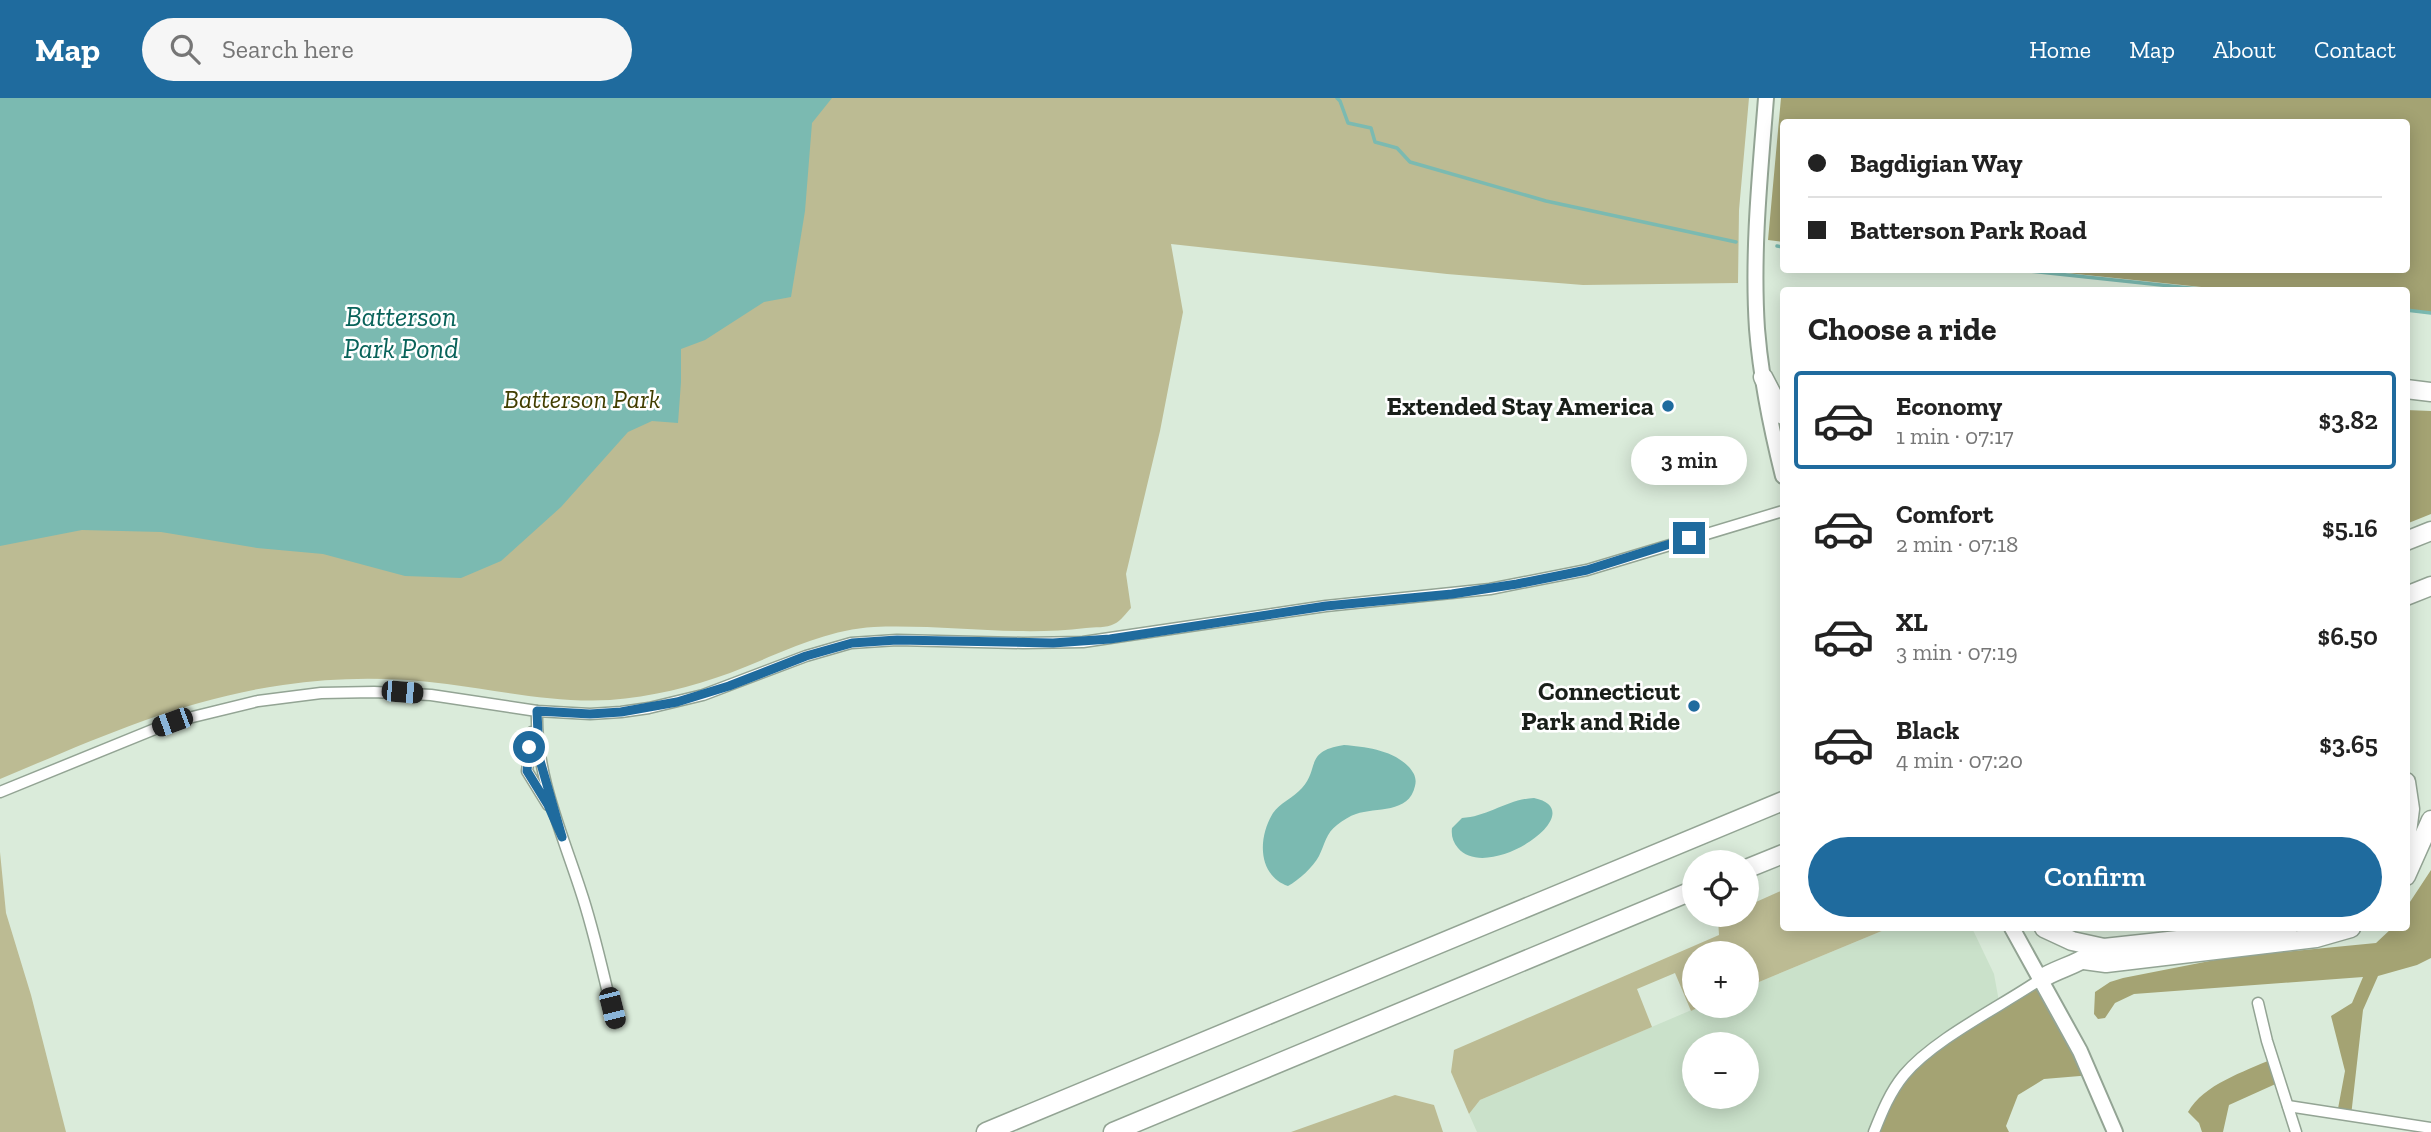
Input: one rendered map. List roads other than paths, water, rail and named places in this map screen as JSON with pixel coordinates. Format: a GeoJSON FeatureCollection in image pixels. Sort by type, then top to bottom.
{"type":"FeatureCollection","features":[{"type":"Feature","properties":{"kind":"highway"},"geometry":{"type":"LineString","coordinates":[[1763,377],[1780,409]]}},
{"type":"Feature","properties":{"kind":"highway"},"geometry":{"type":"LineString","coordinates":[[2410,389],[2431,391]]}},
{"type":"Feature","properties":{"kind":"highway"},"geometry":{"type":"LineString","coordinates":[[2410,539],[2431,531]]}},
{"type":"Feature","properties":{"kind":"highway"},"geometry":{"type":"LineString","coordinates":[[2410,594],[2431,586]]}},
{"type":"Feature","properties":{"kind":"highway"},"geometry":{"type":"LineString","coordinates":[[986,1132],[1780,802]]}},
{"type":"Feature","properties":{"kind":"highway"},"geometry":{"type":"LineString","coordinates":[[2410,867],[2431,820]]}},
{"type":"Feature","properties":{"kind":"highway"},"geometry":{"type":"LineString","coordinates":[[1759,864],[1780,856]]}},
{"type":"Feature","properties":{"kind":"highway"},"geometry":{"type":"LineString","coordinates":[[1113,1132],[1682,896]]}},
{"type":"Feature","properties":{"kind":"highway"},"geometry":{"type":"LineString","coordinates":[[2050,931],[2072,942],[2104,948],[2260,931]]}},
{"type":"Feature","properties":{"kind":"highway"},"geometry":{"type":"LineString","coordinates":[[2084,960],[2106,964],[2316,938],[2340,931]]}},
{"type":"Feature","properties":{"kind":"highway"},"geometry":{"type":"LineString","coordinates":[[2041,979],[2104,948]]}},
{"type":"Feature","properties":{"kind":"main road"},"geometry":{"type":"LineString","coordinates":[[1766,98],[1756,253],[1757,328],[1763,377],[1780,461]]}},
{"type":"Feature","properties":{"kind":"main road"},"geometry":{"type":"LineString","coordinates":[[2014,931],[2086,1064],[2115,1132]]}},
{"type":"Feature","properties":{"kind":"street"},"geometry":{"type":"LineString","coordinates":[[0,792],[172,722],[227,707],[289,696],[402,692],[537,711],[610,713],[677,702],[729,686],[806,656],[852,643],[897,640],[1083,642],[1326,606],[1452,594],[1587,570],[1780,512]]}},
{"type":"Feature","properties":{"kind":"street"},"geometry":{"type":"LineString","coordinates":[[537,711],[527,771],[548,805],[562,837],[587,911],[615,1023]]}},
{"type":"Feature","properties":{"kind":"street"},"geometry":{"type":"LineString","coordinates":[[1874,1132],[1890,1096],[1916,1062],[2041,979]]}},
{"type":"Feature","properties":{"kind":"street"},"geometry":{"type":"LineString","coordinates":[[2258,1003],[2295,1132]]}},
{"type":"Feature","properties":{"kind":"street"},"geometry":{"type":"LineString","coordinates":[[2288,1106],[2431,1128]]}},
{"type":"Feature","properties":{"kind":"water","name":"Batterson Park Pond"},"geometry":{"type":"Polygon","coordinates":[[[0,98],[832,98],[812,123],[805,211],[791,297],[764,302],[705,340],[681,349],[678,423],[652,421],[628,432],[561,507],[501,561],[461,578],[405,576],[323,554],[257,548],[161,532],[82,530],[0,546],[0,98]]]}},
{"type":"Feature","properties":{"kind":"water"},"geometry":{"type":"Polygon","coordinates":[[[1344,745],[1379,750],[1403,761],[1414,774],[1415,786],[1412,795],[1399,805],[1356,814],[1339,823],[1328,835],[1313,864],[1288,886],[1270,873],[1266,864],[1263,844],[1268,823],[1276,809],[1302,788],[1318,756],[1323,751],[1344,745]]]}},
{"type":"Feature","properties":{"kind":"water"},"geometry":{"type":"Polygon","coordinates":[[[1534,798],[1549,805],[1552,816],[1545,829],[1530,841],[1491,857],[1472,857],[1458,848],[1452,836],[1452,828],[1462,818],[1480,815],[1515,801],[1534,798]]]}},
{"type":"Feature","properties":{"kind":"waterway"},"geometry":{"type":"LineString","coordinates":[[1337,98],[1348,123],[1371,128],[1375,142],[1397,148],[1410,162],[1546,201],[1736,242]]}},
{"type":"Feature","properties":{"kind":"waterway"},"geometry":{"type":"LineString","coordinates":[[2048,273],[2180,287]]}},
{"type":"Feature","properties":{"kind":"waterway"},"geometry":{"type":"LineString","coordinates":[[2410,310],[2431,313]]}},
{"type":"Feature","properties":{"kind":"place","name":"Extended Stay America"},"geometry":{"type":"Point","coordinates":[1668,406]}},
{"type":"Feature","properties":{"kind":"place","name":"Connecticut Park and Ride"},"geometry":{"type":"Point","coordinates":[1694,706]}},
{"type":"Feature","properties":{"kind":"park label","name":"Batterson Park"},"geometry":{"type":"Point","coordinates":[582,399]}}]}
